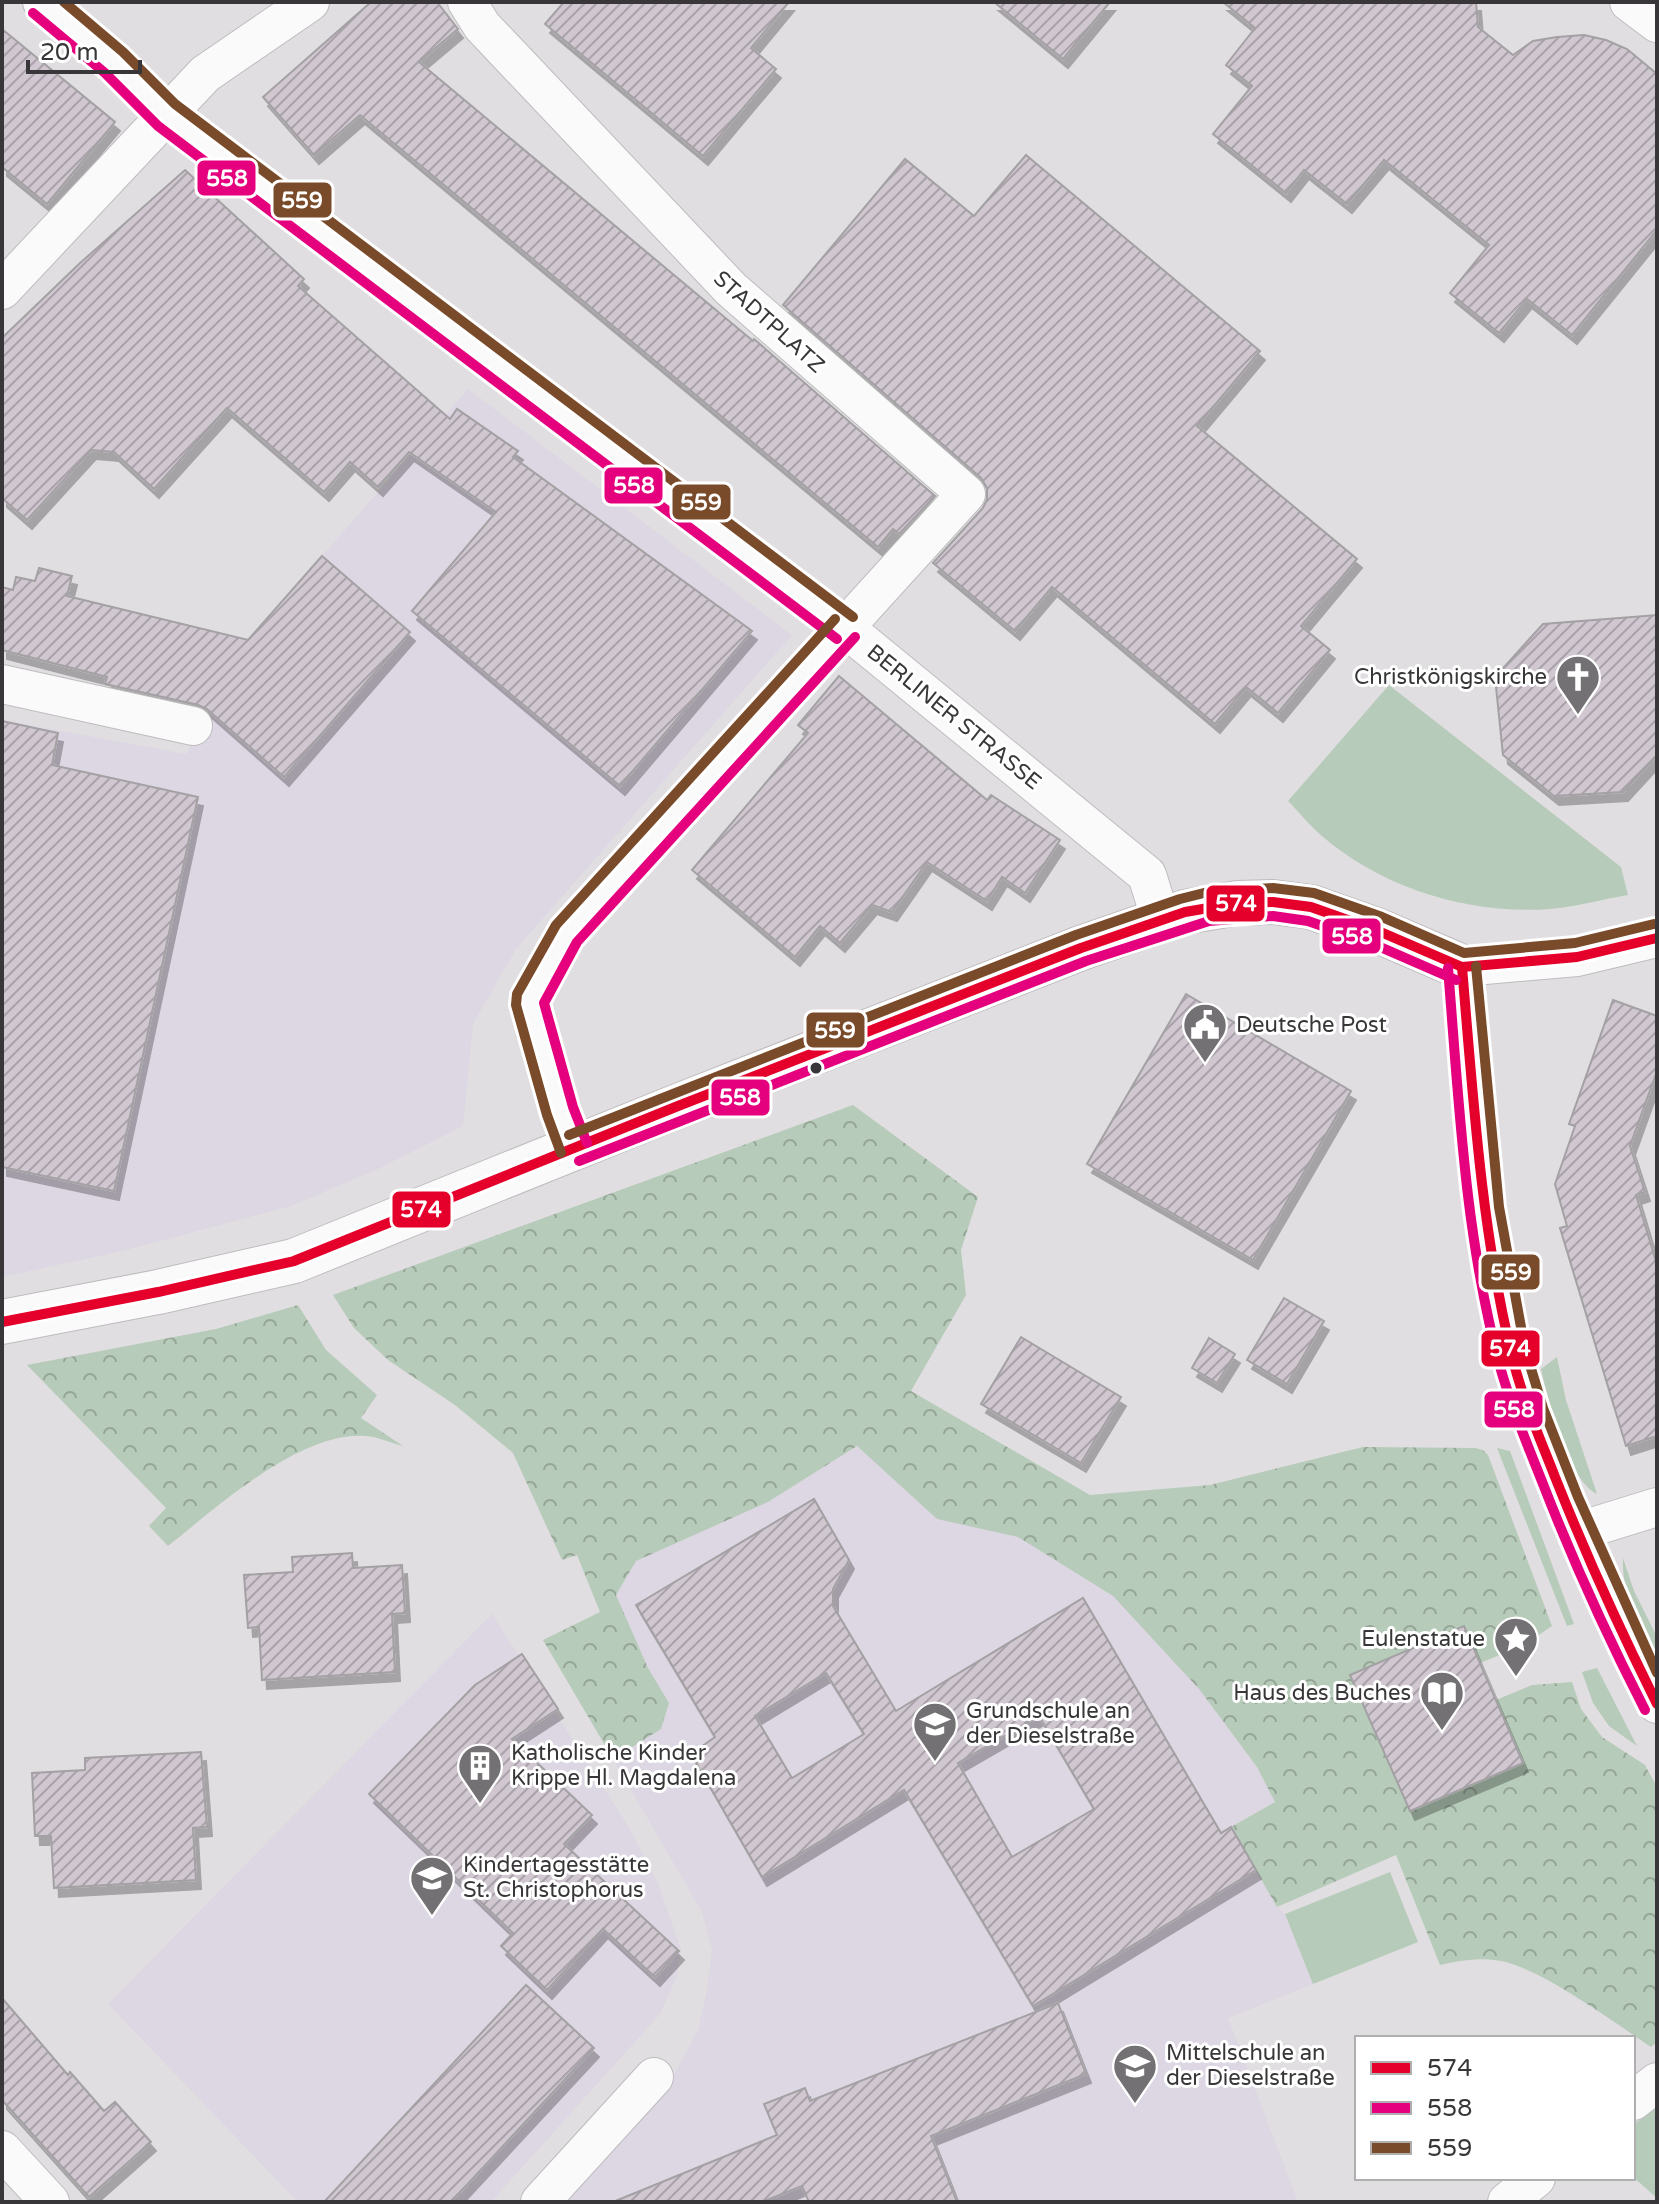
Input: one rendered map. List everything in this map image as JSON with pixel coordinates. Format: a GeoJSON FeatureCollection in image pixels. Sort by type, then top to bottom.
{"type":"FeatureCollection","features":[{"type":"Feature","properties":{"kind":"street","name":"BERLINER STRASSE"},"geometry":{"type":"LineString","coordinates":[[42,2],[114,63],[166,115],[845,628],[1147,875],[1161,920]]}},
{"type":"Feature","properties":{"kind":"street"},"geometry":{"type":"LineString","coordinates":[[2,290],[205,74],[310,2]]}},
{"type":"Feature","properties":{"kind":"street","name":"STADTPLATZ"},"geometry":{"type":"LineString","coordinates":[[467,2],[482,26],[731,289],[966,494],[845,628]]}},
{"type":"Feature","properties":{"kind":"street"},"geometry":{"type":"LineString","coordinates":[[1629,2],[1657,23]]}},
{"type":"Feature","properties":{"kind":"street"},"geometry":{"type":"LineString","coordinates":[[574,1148],[560,1111],[529,1001],[566,934],[845,628]]}},
{"type":"Feature","properties":{"kind":"street"},"geometry":{"type":"LineString","coordinates":[[2,684],[193,726]]}},
{"type":"Feature","properties":{"kind":"street"},"geometry":{"type":"LineString","coordinates":[[2,1322],[158,1292],[294,1261],[1081,948],[1185,912],[1238,903],[1273,902],[1311,907],[1376,930],[1462,967],[1577,957],[1657,938]]}},
{"type":"Feature","properties":{"kind":"street"},"geometry":{"type":"LineString","coordinates":[[1462,967],[1480,1171],[1492,1261],[1511,1353],[1576,1532],[1623,1639],[1657,1704]]}},
{"type":"Feature","properties":{"kind":"street"},"geometry":{"type":"LineString","coordinates":[[1576,1532],[1657,1507]]}},
{"type":"Feature","properties":{"kind":"street"},"geometry":{"type":"LineString","coordinates":[[540,2202],[654,2077]]}},
{"type":"Feature","properties":{"kind":"street"},"geometry":{"type":"LineString","coordinates":[[1635,2099],[1657,2082]]}},
{"type":"Feature","properties":{"kind":"street"},"geometry":{"type":"LineString","coordinates":[[2,2150],[50,2202]]}},
{"type":"Feature","properties":{"kind":"street"},"geometry":{"type":"LineString","coordinates":[[1507,2202],[1534,2180]]}},
{"type":"Feature","properties":{"kind":"shaded area"},"geometry":{"type":"Polygon","coordinates":[[[468,389],[792,635],[516,949],[473,1024],[463,1126],[380,1168],[291,1206],[122,1251],[2,1277],[2,720],[186,754],[209,712],[218,675],[468,389]]]}},
{"type":"Feature","properties":{"kind":"shaded area"},"geometry":{"type":"Polygon","coordinates":[[[857,1446],[937,1519],[1018,1537],[1113,1596],[1199,1689],[1257,1767],[1275,1802],[1231,1827],[1277,1907],[1285,1914],[1313,1984],[1228,2018],[1298,2202],[562,2202],[668,2086],[698,2030],[712,1950],[702,1912],[613,1759],[661,1729],[669,1703],[648,1668],[616,1595],[636,1561],[768,1502],[857,1446]]]}},
{"type":"Feature","properties":{"kind":"shaded area","name":"Kindertagesstätte St. Christophorus"},"geometry":{"type":"Polygon","coordinates":[[[492,1614],[628,1826],[658,1883],[681,1950],[677,1976],[660,2014],[491,2202],[298,2202],[108,2004],[492,1614]]]}},
{"type":"Feature","properties":{"kind":"green space"},"geometry":{"type":"Polygon","coordinates":[[[1389,685],[1621,867],[1628,895],[1550,909],[1520,910],[1459,903],[1429,895],[1372,871],[1322,836],[1288,801],[1389,685]]]}},
{"type":"Feature","properties":{"kind":"green space"},"geometry":{"type":"Polygon","coordinates":[[[853,1105],[978,1197],[961,1250],[966,1295],[911,1391],[1090,1495],[1210,1485],[1363,1447],[1483,1450],[1488,1455],[1552,1626],[1522,1646],[1480,1663],[1351,1675],[1410,1811],[1523,1763],[1496,1700],[1532,1685],[1572,1682],[1581,1709],[1602,1737],[1645,1765],[1657,1787],[1657,2042],[1651,2047],[1578,1998],[1518,1966],[1486,1959],[1440,1965],[1396,1855],[1277,1907],[1231,1827],[1275,1802],[1257,1767],[1199,1689],[1113,1596],[1018,1537],[937,1519],[857,1446],[768,1502],[636,1561],[616,1595],[648,1668],[669,1703],[661,1729],[613,1759],[543,1640],[600,1612],[577,1555],[562,1560],[513,1453],[455,1405],[388,1360],[354,1328],[333,1295],[853,1105]]]}},
{"type":"Feature","properties":{"kind":"green space"},"geometry":{"type":"Polygon","coordinates":[[[298,1305],[326,1350],[377,1395],[361,1418],[403,1446],[366,1436],[341,1437],[314,1445],[261,1474],[168,1546],[149,1526],[166,1508],[27,1365],[216,1329],[298,1305]]]}},
{"type":"Feature","properties":{"kind":"green space"},"geometry":{"type":"Polygon","coordinates":[[[1557,1357],[1566,1400],[1597,1494],[1577,1473],[1568,1456],[1549,1399],[1541,1369],[1557,1357]]]}},
{"type":"Feature","properties":{"kind":"green space"},"geometry":{"type":"Polygon","coordinates":[[[1497,1448],[1510,1451],[1574,1624],[1567,1626],[1497,1448]]]}},
{"type":"Feature","properties":{"kind":"green space"},"geometry":{"type":"Polygon","coordinates":[[[1623,1558],[1634,1591],[1657,1637],[1657,1655],[1629,1596],[1623,1558]]]}},
{"type":"Feature","properties":{"kind":"green space"},"geometry":{"type":"Polygon","coordinates":[[[1597,1668],[1637,1746],[1609,1726],[1593,1703],[1582,1672],[1597,1668]]]}},
{"type":"Feature","properties":{"kind":"green space"},"geometry":{"type":"Polygon","coordinates":[[[1390,1872],[1418,1942],[1313,1984],[1285,1914],[1390,1872]]]}},
{"type":"Feature","properties":{"kind":"green space"},"geometry":{"type":"Polygon","coordinates":[[[1657,2107],[1657,2198],[1635,2179],[1635,2124],[1657,2107]]]}},
{"type":"Feature","properties":{"kind":"building"},"geometry":{"type":"Polygon","coordinates":[[[371,2],[437,2],[458,29],[419,62],[754,339],[935,496],[899,534],[893,529],[878,547],[360,115],[314,155],[263,97],[371,2]]]}},
{"type":"Feature","properties":{"kind":"building"},"geometry":{"type":"Polygon","coordinates":[[[564,2],[789,2],[751,48],[776,69],[703,156],[545,24],[564,2]]]}},
{"type":"Feature","properties":{"kind":"building"},"geometry":{"type":"Polygon","coordinates":[[[994,2],[1110,2],[1063,59],[994,2]]]}},
{"type":"Feature","properties":{"kind":"building"},"geometry":{"type":"Polygon","coordinates":[[[1223,2],[1476,2],[1478,27],[1513,55],[1533,41],[1584,35],[1627,49],[1657,74],[1657,230],[1572,335],[1527,299],[1499,333],[1450,293],[1489,245],[1384,160],[1347,204],[1304,170],[1286,193],[1213,134],[1252,86],[1226,65],[1255,28],[1223,2]]]}},
{"type":"Feature","properties":{"kind":"building"},"geometry":{"type":"Polygon","coordinates":[[[2,29],[115,122],[47,204],[2,167],[2,29]]]}},
{"type":"Feature","properties":{"kind":"building"},"geometry":{"type":"Polygon","coordinates":[[[1026,155],[1260,351],[1197,426],[1357,559],[1301,626],[1330,650],[1278,713],[1246,687],[1215,724],[1052,587],[1015,631],[933,563],[983,508],[987,488],[981,478],[783,305],[905,159],[974,216],[1026,155]]]}},
{"type":"Feature","properties":{"kind":"building"},"geometry":{"type":"Polygon","coordinates":[[[185,170],[304,279],[298,286],[450,419],[457,409],[518,451],[513,457],[752,631],[620,786],[412,611],[496,512],[409,452],[378,487],[350,462],[324,492],[227,408],[154,489],[114,452],[91,450],[27,520],[2,498],[2,338],[79,264],[185,170]]]}},
{"type":"Feature","properties":{"kind":"building"},"geometry":{"type":"Polygon","coordinates":[[[322,556],[410,632],[284,777],[207,709],[105,684],[107,677],[2,650],[2,587],[13,590],[16,577],[35,581],[39,568],[72,576],[67,596],[248,640],[322,556]]]}},
{"type":"Feature","properties":{"kind":"building","name":"Christkönigskirche"},"geometry":{"type":"Polygon","coordinates":[[[1657,615],[1657,755],[1623,792],[1554,796],[1503,755],[1495,677],[1543,624],[1657,615]]]}},
{"type":"Feature","properties":{"kind":"building"},"geometry":{"type":"Polygon","coordinates":[[[839,676],[987,800],[991,795],[1060,840],[1025,893],[1002,877],[987,901],[927,862],[892,912],[872,905],[840,943],[820,926],[795,957],[692,870],[808,733],[798,725],[839,676]]]}},
{"type":"Feature","properties":{"kind":"building"},"geometry":{"type":"Polygon","coordinates":[[[2,721],[58,733],[52,765],[198,797],[114,1191],[2,1167],[2,721]]]}},
{"type":"Feature","properties":{"kind":"building"},"geometry":{"type":"Polygon","coordinates":[[[1186,994],[1351,1091],[1253,1260],[1087,1164],[1186,994]]]}},
{"type":"Feature","properties":{"kind":"building"},"geometry":{"type":"Polygon","coordinates":[[[1613,1000],[1657,1016],[1657,1071],[1630,1146],[1645,1192],[1636,1195],[1657,1265],[1657,1436],[1626,1446],[1560,1228],[1567,1226],[1555,1184],[1575,1126],[1569,1124],[1613,1000]]]}},
{"type":"Feature","properties":{"kind":"building"},"geometry":{"type":"Polygon","coordinates":[[[1284,1298],[1324,1321],[1287,1384],[1247,1360],[1284,1298]]]}},
{"type":"Feature","properties":{"kind":"building"},"geometry":{"type":"Polygon","coordinates":[[[1021,1337],[1121,1397],[1081,1463],[981,1404],[1021,1337]]]}},
{"type":"Feature","properties":{"kind":"building"},"geometry":{"type":"Polygon","coordinates":[[[1209,1338],[1235,1354],[1217,1383],[1192,1368],[1209,1338]]]}},
{"type":"Feature","properties":{"kind":"building"},"geometry":{"type":"Polygon","coordinates":[[[814,1499],[849,1560],[833,1589],[833,1606],[896,1711],[1083,1598],[1221,1833],[1231,1827],[1256,1870],[1033,2006],[904,1790],[762,1877],[691,1754],[715,1737],[636,1605],[814,1499]],[[826,1673],[755,1716],[792,1778],[864,1734],[826,1673]],[[1039,1716],[958,1763],[1012,1857],[1094,1809],[1039,1716]]]}},
{"type":"Feature","properties":{"kind":"building"},"geometry":{"type":"Polygon","coordinates":[[[352,1553],[353,1568],[402,1565],[405,1613],[392,1614],[395,1672],[262,1680],[259,1627],[248,1628],[244,1575],[293,1572],[292,1557],[352,1553]]]}},
{"type":"Feature","properties":{"kind":"building","name":"Haus des Buches"},"geometry":{"type":"Polygon","coordinates":[[[1464,1626],[1523,1763],[1410,1811],[1350,1675],[1464,1626]]]}},
{"type":"Feature","properties":{"kind":"building"},"geometry":{"type":"Polygon","coordinates":[[[522,1654],[558,1709],[512,1739],[592,1815],[564,1844],[679,1951],[655,1977],[603,1929],[547,1990],[501,1946],[513,1933],[369,1794],[475,1685],[522,1654]]]}},
{"type":"Feature","properties":{"kind":"building"},"geometry":{"type":"Polygon","coordinates":[[[201,1752],[207,1827],[193,1828],[196,1880],[54,1888],[51,1836],[35,1836],[32,1773],[85,1770],[85,1758],[201,1752]]]}},
{"type":"Feature","properties":{"kind":"building"},"geometry":{"type":"Polygon","coordinates":[[[526,1985],[594,2048],[451,2202],[324,2202],[526,1985]]]}},
{"type":"Feature","properties":{"kind":"building"},"geometry":{"type":"Polygon","coordinates":[[[2,1998],[68,2075],[70,2072],[104,2111],[115,2102],[151,2142],[89,2197],[2,2100],[2,1998]]]}},
{"type":"Feature","properties":{"kind":"building"},"geometry":{"type":"Polygon","coordinates":[[[1058,2003],[1086,2074],[931,2136],[957,2202],[809,2202],[802,2186],[762,2202],[613,2202],[777,2135],[764,2104],[805,2088],[810,2101],[1058,2003]]]}},
{"type":"Feature","properties":{"kind":"transit line","name":"559"},"geometry":{"type":"LineString","coordinates":[[64,2],[123,52],[175,104],[853,617]]}},
{"type":"Feature","properties":{"kind":"transit line","name":"558"},"geometry":{"type":"LineString","coordinates":[[33,13],[105,73],[158,126],[837,639]]}},
{"type":"Feature","properties":{"kind":"transit line","name":"559"},"geometry":{"type":"LineString","coordinates":[[561,1153],[516,1005],[517,994],[556,925],[835,619]]}},
{"type":"Feature","properties":{"kind":"transit line","name":"558"},"geometry":{"type":"LineString","coordinates":[[587,1143],[573,1107],[544,1003],[577,942],[855,637]]}},
{"type":"Feature","properties":{"kind":"transit line","name":"559"},"geometry":{"type":"LineString","coordinates":[[569,1135],[1076,935],[1204,893],[1273,888],[1314,893],[1382,917],[1464,953],[1575,943],[1654,924]]}},
{"type":"Feature","properties":{"kind":"transit line","name":"574"},"geometry":{"type":"LineString","coordinates":[[2,1322],[158,1292],[294,1261],[1081,948],[1185,912],[1238,903],[1273,902],[1311,907],[1376,930],[1462,967],[1577,957],[1657,938]]}},
{"type":"Feature","properties":{"kind":"transit line","name":"558"},"geometry":{"type":"LineString","coordinates":[[579,1161],[1086,961],[1209,921],[1273,916],[1308,921],[1371,943],[1456,980]]}},
{"type":"Feature","properties":{"kind":"transit line","name":"559"},"geometry":{"type":"LineString","coordinates":[[1476,966],[1499,1207],[1525,1349],[1543,1408],[1578,1497],[1657,1673]]}},
{"type":"Feature","properties":{"kind":"transit line","name":"574"},"geometry":{"type":"LineString","coordinates":[[1462,967],[1485,1209],[1515,1368],[1579,1535],[1657,1704]]}},
{"type":"Feature","properties":{"kind":"transit line","name":"558"},"geometry":{"type":"LineString","coordinates":[[1448,968],[1471,1221],[1501,1370],[1520,1427],[1566,1541],[1645,1710]]}},
{"type":"Feature","properties":{"kind":"place","name":"Christkönigskirche"},"geometry":{"type":"Point","coordinates":[1578,716]}},
{"type":"Feature","properties":{"kind":"place","name":"Deutsche Post"},"geometry":{"type":"Point","coordinates":[1205,1064]}},
{"type":"Feature","properties":{"kind":"place","name":"Eulenstatue"},"geometry":{"type":"Point","coordinates":[1516,1678]}},
{"type":"Feature","properties":{"kind":"place","name":"Haus des Buches"},"geometry":{"type":"Point","coordinates":[1442,1732]}},
{"type":"Feature","properties":{"kind":"place","name":"Grundschule an der Dieselstraße"},"geometry":{"type":"Point","coordinates":[935,1763]}},
{"type":"Feature","properties":{"kind":"place","name":"Katholische Kinder Krippe Hl. Magdalena"},"geometry":{"type":"Point","coordinates":[480,1805]}},
{"type":"Feature","properties":{"kind":"place","name":"Kindertagesstätte St. Christophorus"},"geometry":{"type":"Point","coordinates":[432,1917]}},
{"type":"Feature","properties":{"kind":"place","name":"Mittelschule an der Dieselstraße"},"geometry":{"type":"Point","coordinates":[1135,2105]}}]}
